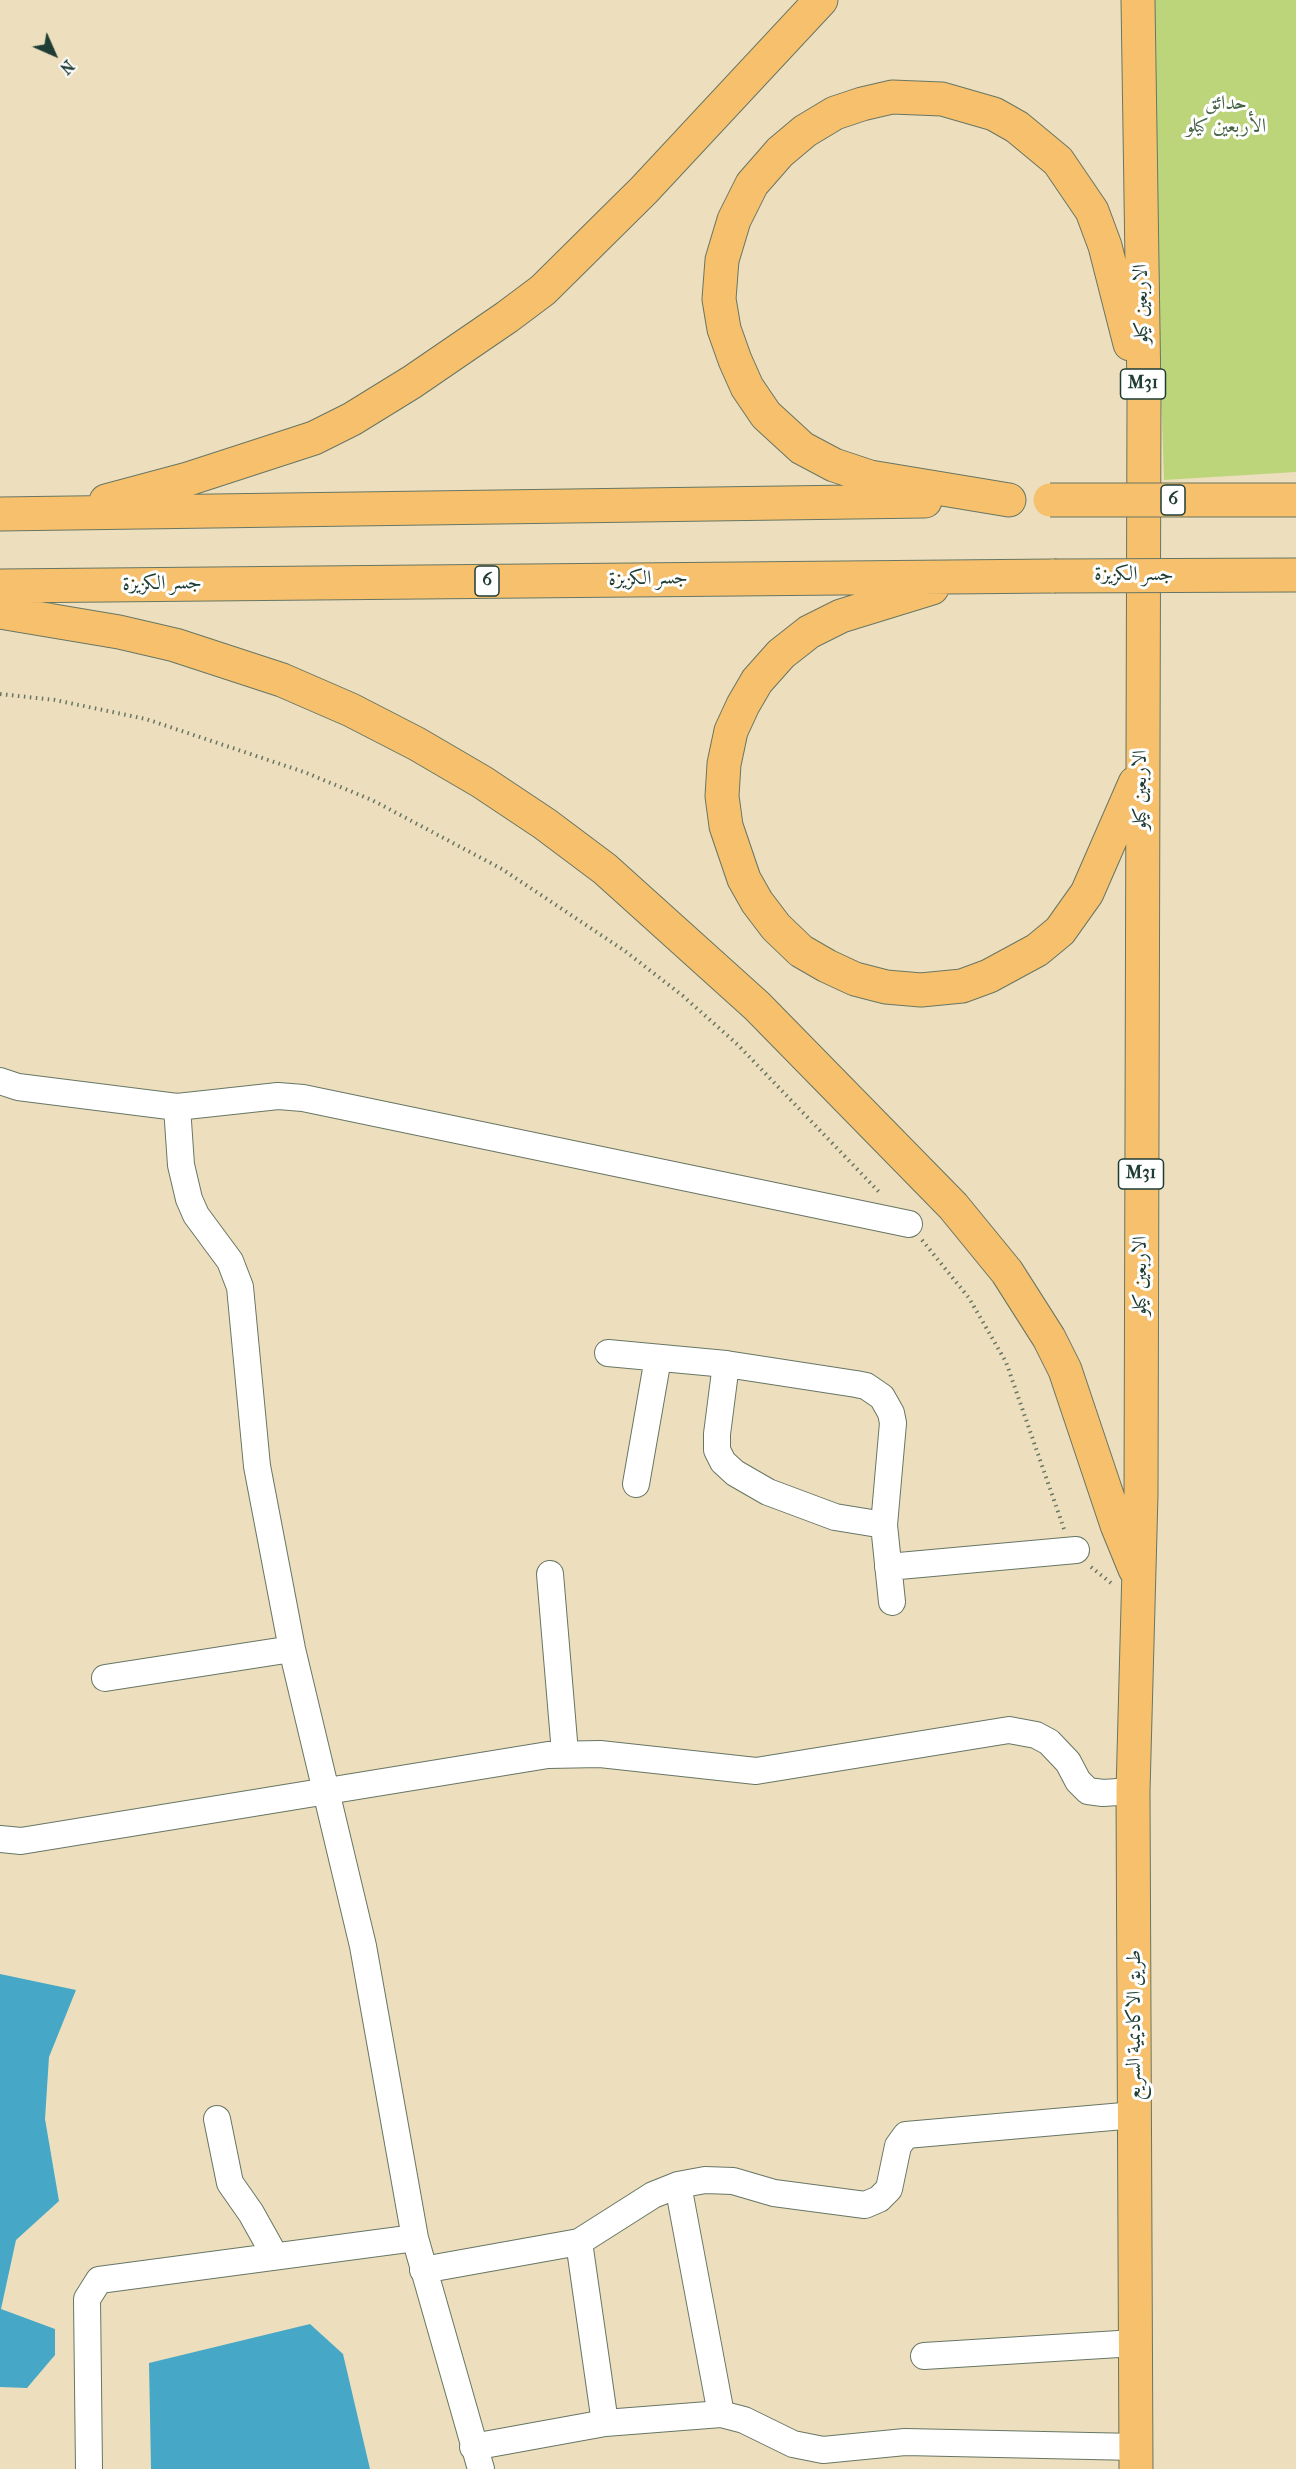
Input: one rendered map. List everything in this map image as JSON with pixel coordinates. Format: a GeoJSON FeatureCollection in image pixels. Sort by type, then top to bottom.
{"type":"FeatureCollection","features":[{"type":"Feature","properties":{"kind":"highway"},"geometry":{"type":"LineString","coordinates":[[58,514],[188,479],[314,438],[352,419],[412,382],[543,290],[644,190],[821,0]]}},
{"type":"Feature","properties":{"kind":"highway","name":"الاربعين كيلو"},"geometry":{"type":"LineString","coordinates":[[1138,0],[1143,394],[1139,1589]]}},
{"type":"Feature","properties":{"kind":"highway"},"geometry":{"type":"LineString","coordinates":[[1009,500],[870,477],[834,465],[802,448],[773,422],[747,387],[724,329],[719,299],[722,260],[734,220],[752,184],[780,152],[805,131],[835,113],[862,104],[892,97],[942,99],[994,114],[1038,143],[1058,161],[1092,211],[1105,246],[1143,394]]}},
{"type":"Feature","properties":{"kind":"highway","name":"6"},"geometry":{"type":"LineString","coordinates":[[0,514],[1009,500],[1296,500]]}},
{"type":"Feature","properties":{"kind":"highway","name":"جسر الكزيزة"},"geometry":{"type":"LineString","coordinates":[[0,586],[1296,574]]}},
{"type":"Feature","properties":{"kind":"highway"},"geometry":{"type":"LineString","coordinates":[[974,576],[875,604],[841,616],[808,632],[781,654],[757,681],[743,705],[731,731],[724,764],[722,796],[726,826],[744,879],[757,902],[776,927],[801,951],[827,966],[855,978],[886,987],[921,990],[952,987],[989,976],[1037,950],[1060,931],[1088,893],[1108,852],[1141,768]]}},
{"type":"Feature","properties":{"kind":"highway"},"geometry":{"type":"LineString","coordinates":[[0,612],[120,632],[174,645],[282,680],[417,744],[482,782],[545,824],[604,869],[757,1006],[953,1206],[1007,1272],[1030,1307],[1065,1370],[1139,1589]]}},
{"type":"Feature","properties":{"kind":"highway","name":"طريق الاكاديمية السريع"},"geometry":{"type":"LineString","coordinates":[[1136,2458],[1133,1791],[1139,1589]]}},
{"type":"Feature","properties":{"kind":"street"},"geometry":{"type":"LineString","coordinates":[[0,1081],[18,1087],[177,1107],[278,1096],[303,1098],[909,1224]]}},
{"type":"Feature","properties":{"kind":"street"},"geometry":{"type":"LineString","coordinates":[[177,1107],[182,1173],[189,1199],[196,1215],[230,1261],[240,1287],[257,1466],[292,1649],[363,1946],[415,2238],[477,2458],[605,2423],[721,2414],[744,2420],[794,2444],[820,2460],[905,2442],[1136,2458]]}},
{"type":"Feature","properties":{"kind":"street"},"geometry":{"type":"LineString","coordinates":[[608,1353],[726,1364],[856,1384],[866,1386],[882,1397],[891,1413],[893,1423],[884,1526],[892,1602]]}},
{"type":"Feature","properties":{"kind":"street"},"geometry":{"type":"LineString","coordinates":[[636,1484],[658,1358]]}},
{"type":"Feature","properties":{"kind":"street"},"geometry":{"type":"LineString","coordinates":[[726,1364],[717,1434],[717,1449],[723,1462],[735,1473],[768,1492],[835,1517],[884,1526]]}},
{"type":"Feature","properties":{"kind":"street"},"geometry":{"type":"LineString","coordinates":[[888,1567],[1076,1550]]}},
{"type":"Feature","properties":{"kind":"street"},"geometry":{"type":"LineString","coordinates":[[550,1574],[565,1753]]}},
{"type":"Feature","properties":{"kind":"street"},"geometry":{"type":"LineString","coordinates":[[105,1678],[292,1649]]}},
{"type":"Feature","properties":{"kind":"street"},"geometry":{"type":"LineString","coordinates":[[0,1839],[21,1841],[565,1753],[609,1755],[756,1771],[1009,1730],[1036,1735],[1049,1742],[1068,1762],[1078,1781],[1088,1791],[1103,1793],[1133,1791]]}},
{"type":"Feature","properties":{"kind":"street"},"geometry":{"type":"LineString","coordinates":[[423,2270],[579,2242],[653,2195],[678,2185],[705,2180],[733,2181],[774,2193],[866,2205],[879,2199],[889,2189],[898,2146],[906,2135],[1135,2115]]}},
{"type":"Feature","properties":{"kind":"street"},"geometry":{"type":"LineString","coordinates":[[217,2119],[230,2183],[251,2213],[275,2256]]}},
{"type":"Feature","properties":{"kind":"street"},"geometry":{"type":"LineString","coordinates":[[678,2185],[721,2414]]}},
{"type":"Feature","properties":{"kind":"street"},"geometry":{"type":"LineString","coordinates":[[89,2469],[87,2299],[94,2284],[108,2277],[415,2238]]}},
{"type":"Feature","properties":{"kind":"street"},"geometry":{"type":"LineString","coordinates":[[579,2242],[605,2423]]}},
{"type":"Feature","properties":{"kind":"street"},"geometry":{"type":"LineString","coordinates":[[924,2356],[1136,2343]]}},
{"type":"Feature","properties":{"kind":"path"},"geometry":{"type":"LineString","coordinates":[[0,694],[55,700],[146,719],[304,772],[372,800],[502,869],[616,945],[683,996],[738,1045],[909,1224],[969,1299],[1006,1362],[1060,1519],[1076,1550],[1104,1578],[1139,1589]]}},
{"type":"Feature","properties":{"kind":"green space","name":"حدائق الأربعين كيلو"},"geometry":{"type":"Polygon","coordinates":[[[1155,0],[1296,0],[1296,472],[1164,480],[1154,170],[1155,0]]]}},
{"type":"Feature","properties":{"kind":"water"},"geometry":{"type":"Polygon","coordinates":[[[0,1974],[76,1990],[49,2057],[45,2119],[59,2201],[16,2240],[1,2309],[55,2329],[55,2355],[27,2388],[0,2387],[0,1974]]]}},
{"type":"Feature","properties":{"kind":"water"},"geometry":{"type":"Polygon","coordinates":[[[310,2324],[343,2354],[370,2469],[151,2469],[149,2363],[310,2324]]]}}]}
